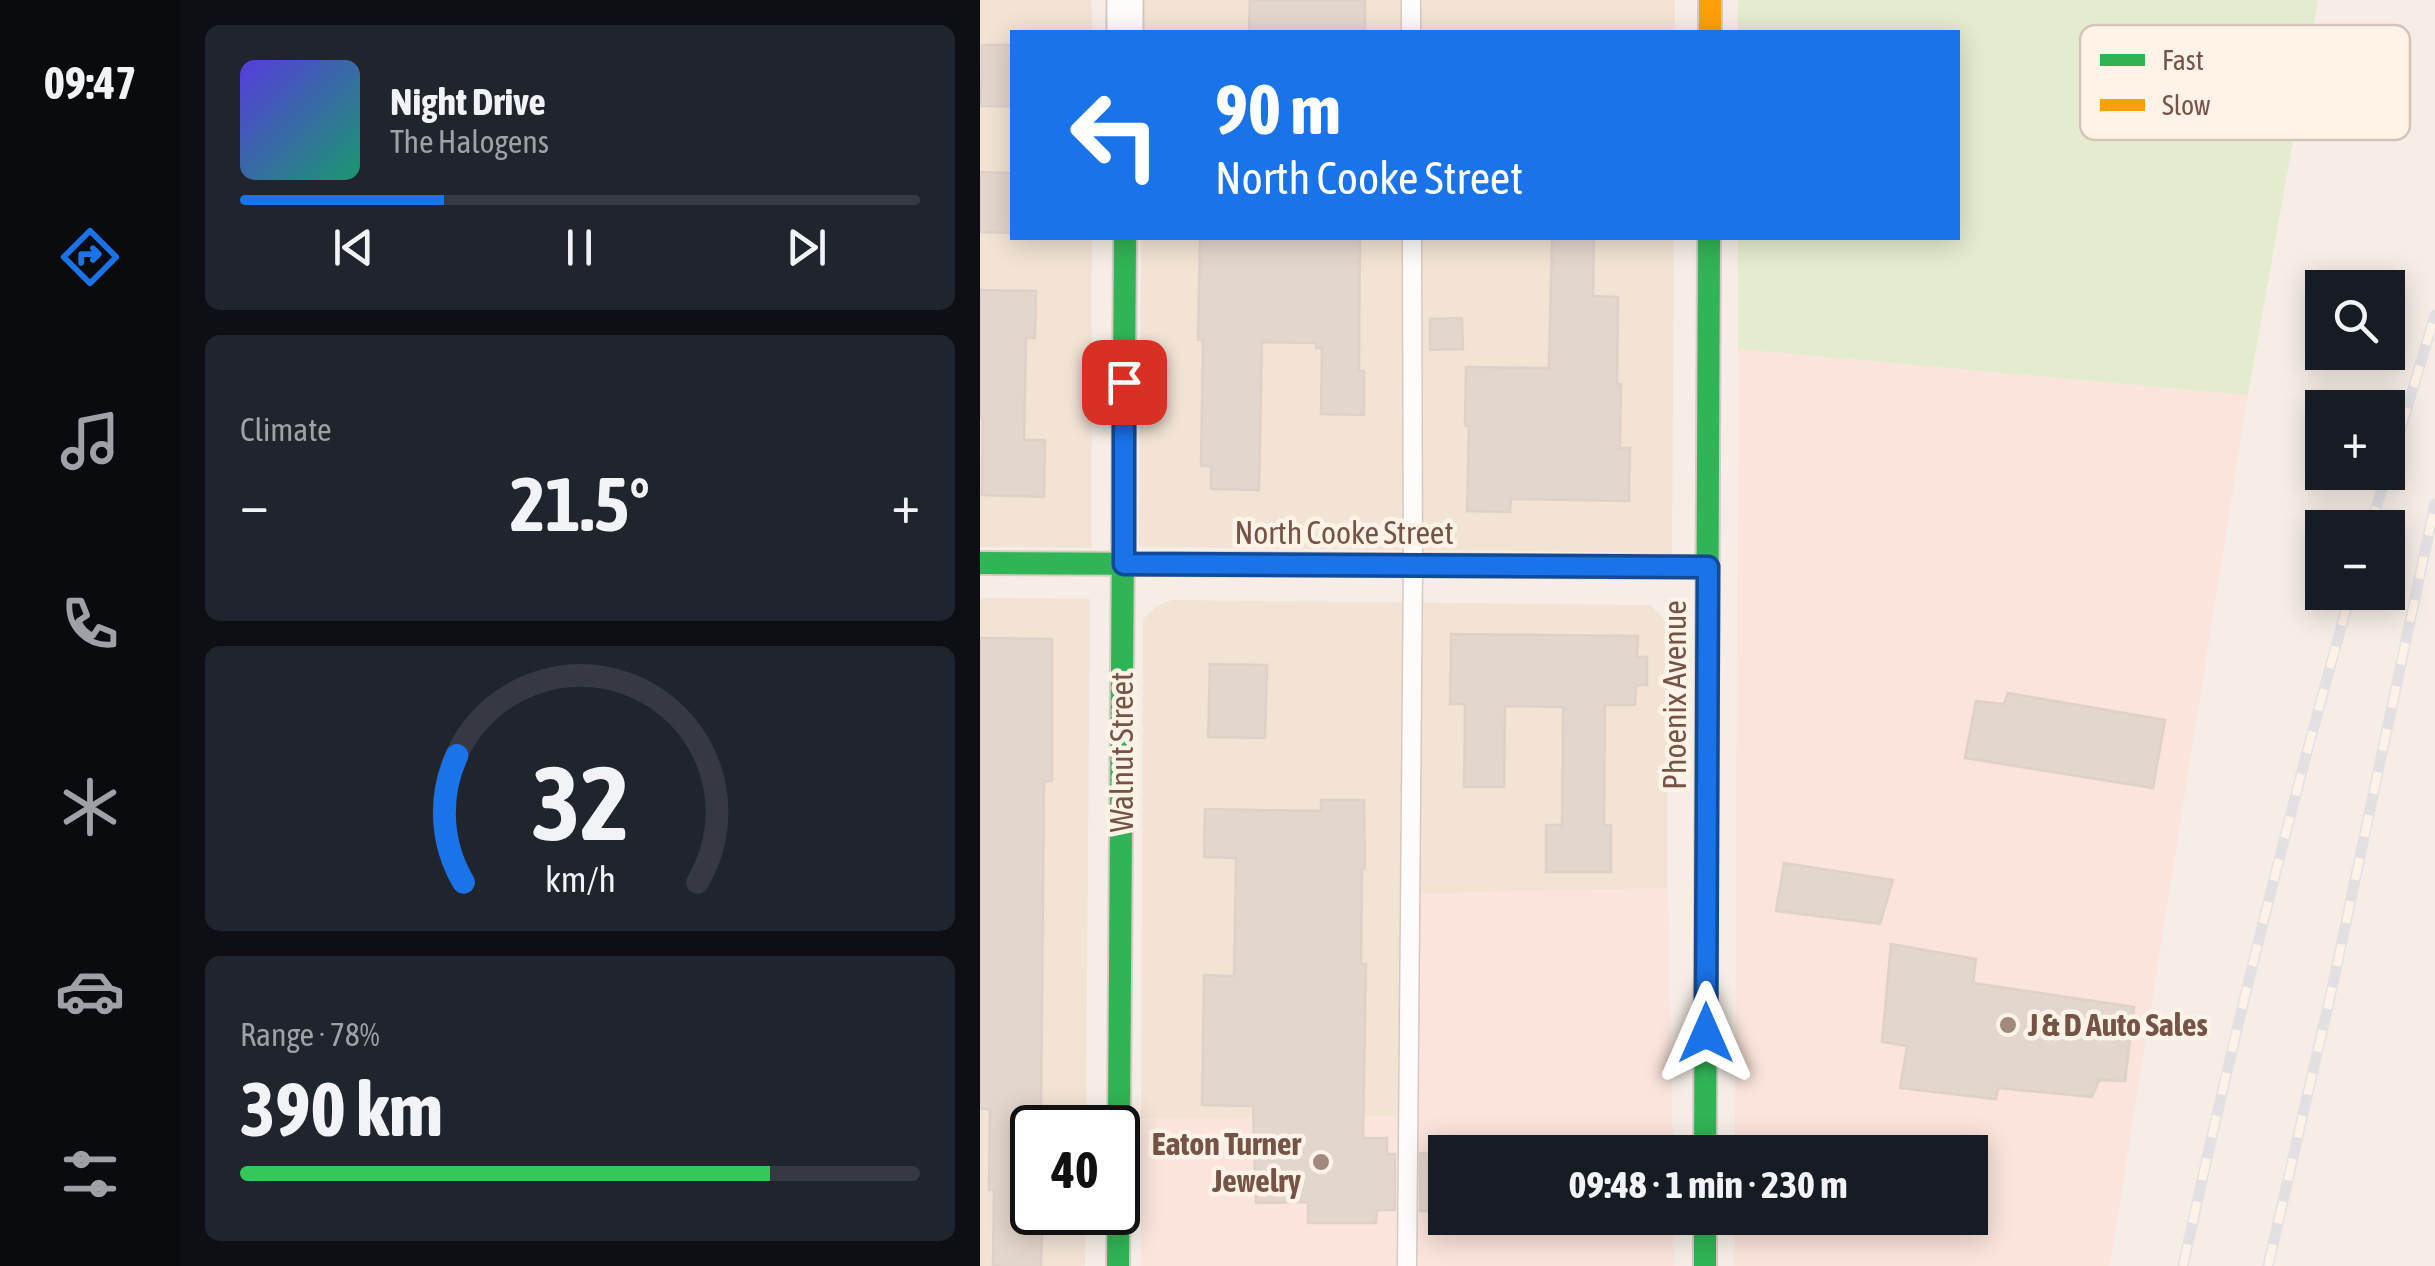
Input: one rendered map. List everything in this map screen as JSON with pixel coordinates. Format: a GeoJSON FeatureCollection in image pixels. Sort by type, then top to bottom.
{"type":"FeatureCollection","features":[{"type":"Feature","properties":{"kind":"street"},"geometry":{"type":"LineString","coordinates":[[1125,0],[1125,30]]}},
{"type":"Feature","properties":{"kind":"street"},"geometry":{"type":"LineString","coordinates":[[1710,0],[1710,30]]}},
{"type":"Feature","properties":{"kind":"street","name":"Walnut Street"},"geometry":{"type":"LineString","coordinates":[[1118,1266],[1124,240]]}},
{"type":"Feature","properties":{"kind":"street","name":"Phoenix Avenue"},"geometry":{"type":"LineString","coordinates":[[1705,1135],[1709,240]]}},
{"type":"Feature","properties":{"kind":"street","name":"North Cooke Street"},"geometry":{"type":"LineString","coordinates":[[980,563],[1708,567]]}},
{"type":"Feature","properties":{"kind":"street"},"geometry":{"type":"LineString","coordinates":[[1705,1235],[1705,1266]]}},
{"type":"Feature","properties":{"kind":"lane"},"geometry":{"type":"LineString","coordinates":[[1411,0],[1412,30]]}},
{"type":"Feature","properties":{"kind":"lane"},"geometry":{"type":"LineString","coordinates":[[1407,1266],[1414,566],[1412,240]]}},
{"type":"Feature","properties":{"kind":"shaded area"},"geometry":{"type":"Polygon","coordinates":[[[980,0],[1092,0],[1092,30],[1010,30],[1010,240],[1092,240],[1092,548],[980,547],[980,0]]]}},
{"type":"Feature","properties":{"kind":"shaded area"},"geometry":{"type":"Polygon","coordinates":[[[1142,0],[1675,0],[1675,30],[1142,30],[1142,0]]]}},
{"type":"Feature","properties":{"kind":"shaded area"},"geometry":{"type":"Polygon","coordinates":[[[1141,240],[1674,240],[1672,553],[1139,547],[1141,240]]]}},
{"type":"Feature","properties":{"kind":"shaded area"},"geometry":{"type":"Polygon","coordinates":[[[1738,349],[2248,395],[2110,1266],[1734,1266],[1735,1235],[1988,1235],[1988,1135],[1735,1135],[1738,349]]]}},
{"type":"Feature","properties":{"kind":"shaded area"},"geometry":{"type":"Polygon","coordinates":[[[980,598],[1090,599],[1086,1105],[1010,1105],[1010,1235],[1086,1235],[1085,1266],[980,1266],[980,598]]]}},
{"type":"Feature","properties":{"kind":"shaded area"},"geometry":{"type":"Polygon","coordinates":[[[1172,600],[1650,605],[1668,623],[1668,888],[1410,894],[1409,1116],[1141,1119],[1143,619],[1157,606],[1172,600]]]}},
{"type":"Feature","properties":{"kind":"shaded area"},"geometry":{"type":"Polygon","coordinates":[[[1668,888],[1673,1135],[1428,1135],[1428,1235],[1674,1235],[1675,1266],[1141,1266],[1141,1119],[1408,1116],[1410,894],[1668,888]]]}},
{"type":"Feature","properties":{"kind":"green space"},"geometry":{"type":"Polygon","coordinates":[[[1738,0],[2318,0],[2314,25],[2080,25],[2080,140],[2293,140],[2248,395],[1738,349],[1738,240],[1960,240],[1960,30],[1738,30],[1738,0]]]}},
{"type":"Feature","properties":{"kind":"building"},"geometry":{"type":"Polygon","coordinates":[[[1250,0],[1365,0],[1365,30],[1249,30],[1250,0]]]}},
{"type":"Feature","properties":{"kind":"building"},"geometry":{"type":"Polygon","coordinates":[[[982,45],[1010,45],[1010,106],[981,106],[982,45]]]}},
{"type":"Feature","properties":{"kind":"building"},"geometry":{"type":"Polygon","coordinates":[[[980,172],[1010,173],[1010,233],[980,232],[980,172]]]}},
{"type":"Feature","properties":{"kind":"building"},"geometry":{"type":"Polygon","coordinates":[[[1200,240],[1360,240],[1359,371],[1364,371],[1364,415],[1321,414],[1322,348],[1316,348],[1316,343],[1262,342],[1259,490],[1211,489],[1211,466],[1201,466],[1203,340],[1198,340],[1200,240]]]}},
{"type":"Feature","properties":{"kind":"building"},"geometry":{"type":"Polygon","coordinates":[[[1552,240],[1594,240],[1593,296],[1618,297],[1620,448],[1630,448],[1629,501],[1511,499],[1510,512],[1467,511],[1466,367],[1549,368],[1552,240]]]}},
{"type":"Feature","properties":{"kind":"building"},"geometry":{"type":"Polygon","coordinates":[[[980,290],[1036,291],[1035,338],[1026,338],[1024,440],[1045,440],[1044,497],[982,495],[980,290]]]}},
{"type":"Feature","properties":{"kind":"building"},"geometry":{"type":"Polygon","coordinates":[[[1462,318],[1463,349],[1430,350],[1430,319],[1462,318]]]}},
{"type":"Feature","properties":{"kind":"building"},"geometry":{"type":"Polygon","coordinates":[[[1451,634],[1638,636],[1637,657],[1647,657],[1647,685],[1636,685],[1635,705],[1605,705],[1604,825],[1611,825],[1611,872],[1546,872],[1546,825],[1562,825],[1563,707],[1505,706],[1504,787],[1464,787],[1465,704],[1450,704],[1451,634]]]}},
{"type":"Feature","properties":{"kind":"building"},"geometry":{"type":"Polygon","coordinates":[[[980,638],[1052,639],[1052,781],[1044,781],[1041,1105],[1010,1105],[1010,1235],[1042,1235],[1041,1266],[993,1266],[990,1109],[980,1109],[980,638]]]}},
{"type":"Feature","properties":{"kind":"building"},"geometry":{"type":"Polygon","coordinates":[[[1210,664],[1267,665],[1265,738],[1208,737],[1210,664]]]}},
{"type":"Feature","properties":{"kind":"building"},"geometry":{"type":"Polygon","coordinates":[[[2008,693],[2165,720],[2153,788],[1965,758],[1976,701],[2004,704],[2008,693]]]}},
{"type":"Feature","properties":{"kind":"building"},"geometry":{"type":"Polygon","coordinates":[[[1321,800],[1364,800],[1363,1138],[1387,1138],[1387,1154],[1395,1154],[1395,1210],[1377,1210],[1376,1223],[1308,1223],[1308,1202],[1256,1203],[1253,1106],[1202,1105],[1204,975],[1234,976],[1236,858],[1204,857],[1205,809],[1321,811],[1321,800]]]}},
{"type":"Feature","properties":{"kind":"building"},"geometry":{"type":"Polygon","coordinates":[[[1784,863],[1893,880],[1880,924],[1776,911],[1784,863]]]}},
{"type":"Feature","properties":{"kind":"building","name":"J & D Auto Sales"},"geometry":{"type":"Polygon","coordinates":[[[1891,944],[1976,959],[1973,983],[2134,1007],[2125,1081],[2099,1080],[2092,1097],[1998,1088],[1996,1099],[1900,1088],[1907,1046],[1882,1042],[1891,944]]]}},
{"type":"Feature","properties":{"kind":"building"},"geometry":{"type":"Polygon","coordinates":[[[1420,1153],[1428,1153],[1428,1211],[1420,1211],[1420,1153]]]}},
{"type":"Feature","properties":{"kind":"railway"},"geometry":{"type":"LineString","coordinates":[[2405,415],[2435,315]]}},
{"type":"Feature","properties":{"kind":"railway"},"geometry":{"type":"LineString","coordinates":[[2375,510],[2382,490]]}},
{"type":"Feature","properties":{"kind":"railway"},"geometry":{"type":"LineString","coordinates":[[2268,1266],[2331,993],[2435,504]]}},
{"type":"Feature","properties":{"kind":"railway"},"geometry":{"type":"LineString","coordinates":[[2183,1266],[2262,928],[2346,610]]}},
{"type":"Feature","properties":{"kind":"traffic: fast"},"geometry":{"type":"LineString","coordinates":[[1118,1266],[1125,240]]}},
{"type":"Feature","properties":{"kind":"traffic: fast"},"geometry":{"type":"LineString","coordinates":[[1705,1135],[1709,240]]}},
{"type":"Feature","properties":{"kind":"traffic: fast"},"geometry":{"type":"LineString","coordinates":[[980,563],[1708,567]]}},
{"type":"Feature","properties":{"kind":"traffic: fast"},"geometry":{"type":"LineString","coordinates":[[1705,1235],[1705,1266]]}},
{"type":"Feature","properties":{"kind":"traffic: slow"},"geometry":{"type":"LineString","coordinates":[[1710,0],[1710,30]]}},
{"type":"Feature","properties":{"kind":"place","name":"J & D Auto Sales"},"geometry":{"type":"Point","coordinates":[2008,1025]}},
{"type":"Feature","properties":{"kind":"place","name":"Eaton Turner Jewelry"},"geometry":{"type":"Point","coordinates":[1321,1162]}},
{"type":"Feature","properties":{"kind":"route"},"geometry":{"type":"LineString","coordinates":[[1124,382],[1124,564],[1708,567],[1706,1033]]}}]}
